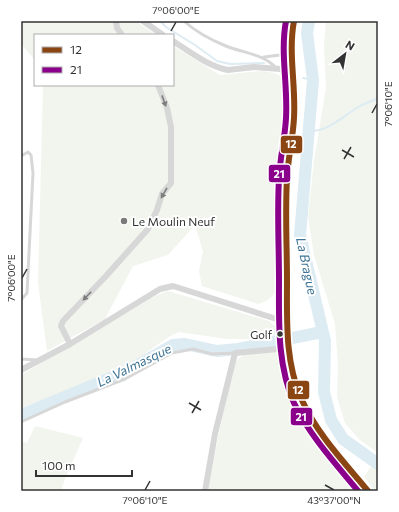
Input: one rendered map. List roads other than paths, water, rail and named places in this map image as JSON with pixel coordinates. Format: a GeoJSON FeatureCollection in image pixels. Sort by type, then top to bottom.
{"type":"FeatureCollection","features":[{"type":"Feature","properties":{"kind":"street"},"geometry":{"type":"LineString","coordinates":[[116,21],[117,28],[121,34]]}},
{"type":"Feature","properties":{"kind":"street"},"geometry":{"type":"LineString","coordinates":[[143,21],[162,34]]}},
{"type":"Feature","properties":{"kind":"street"},"geometry":{"type":"LineString","coordinates":[[294,21],[291,35],[294,118],[288,163],[286,322],[288,346],[296,383],[308,412],[317,428],[368,491]]}},
{"type":"Feature","properties":{"kind":"street"},"geometry":{"type":"LineString","coordinates":[[174,42],[211,65],[222,69],[228,70],[254,67],[293,70]]}},
{"type":"Feature","properties":{"kind":"street"},"geometry":{"type":"LineString","coordinates":[[70,344],[61,326],[63,321],[148,229],[162,194],[171,183],[171,127],[167,108],[158,86]]}},
{"type":"Feature","properties":{"kind":"street"},"geometry":{"type":"LineString","coordinates":[[21,370],[70,344],[160,289],[173,286],[286,322]]}},
{"type":"Feature","properties":{"kind":"street"},"geometry":{"type":"LineString","coordinates":[[204,491],[215,434],[235,353],[288,346]]}},
{"type":"Feature","properties":{"kind":"lane"},"geometry":{"type":"LineString","coordinates":[[184,21],[203,35],[220,43],[264,58],[276,68]]}},
{"type":"Feature","properties":{"kind":"lane"},"geometry":{"type":"LineString","coordinates":[[264,58],[280,55]]}},
{"type":"Feature","properties":{"kind":"lane"},"geometry":{"type":"LineString","coordinates":[[21,156],[28,152],[31,156],[33,173],[27,293],[21,300]]}},
{"type":"Feature","properties":{"kind":"lane"},"geometry":{"type":"LineString","coordinates":[[21,422],[65,402],[125,379],[172,353],[193,349],[212,354],[235,353]]}},
{"type":"Feature","properties":{"kind":"lane"},"geometry":{"type":"LineString","coordinates":[[21,358],[42,360]]}},
{"type":"Feature","properties":{"kind":"waterway"},"geometry":{"type":"LineString","coordinates":[[160,21],[166,27],[217,61],[230,64],[264,63]]}},
{"type":"Feature","properties":{"kind":"waterway","name":"La Brague"},"geometry":{"type":"LineString","coordinates":[[309,21],[307,33],[313,80],[300,235],[325,341],[324,392],[331,420],[343,439],[378,464]]}},
{"type":"Feature","properties":{"kind":"waterway"},"geometry":{"type":"LineString","coordinates":[[303,78],[313,80]]}},
{"type":"Feature","properties":{"kind":"waterway"},"geometry":{"type":"LineString","coordinates":[[310,131],[324,128],[360,106],[378,98]]}},
{"type":"Feature","properties":{"kind":"waterway","name":"La Valmasque"},"geometry":{"type":"LineString","coordinates":[[21,415],[127,371],[173,345],[185,344],[217,351],[238,349],[322,332]]}},
{"type":"Feature","properties":{"kind":"place","name":"Le Moulin Neuf"},"geometry":{"type":"Point","coordinates":[124,221]}},
{"type":"Feature","properties":{"kind":"place","name":"Golf"},"geometry":{"type":"Point","coordinates":[280,334]}}]}
